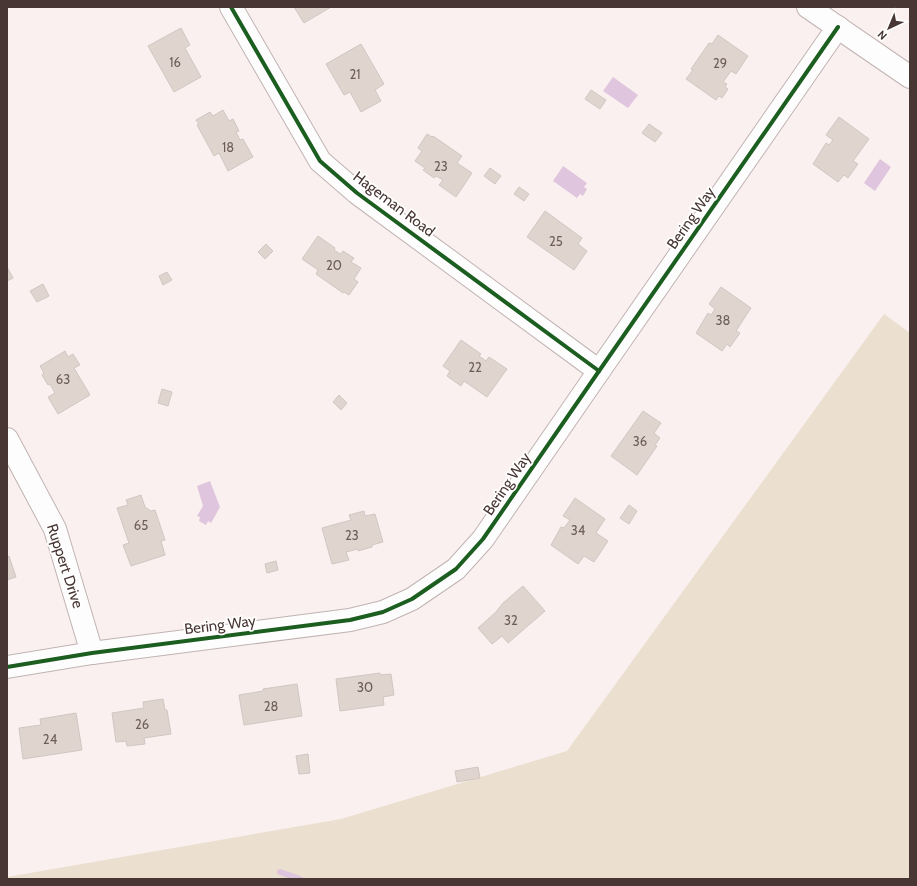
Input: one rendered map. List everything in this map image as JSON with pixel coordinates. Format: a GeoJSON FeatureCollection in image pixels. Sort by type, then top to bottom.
{"type":"FeatureCollection","features":[{"type":"Feature","properties":{"kind":"street","name":"Hageman Road"},"geometry":{"type":"LineString","coordinates":[[231,7],[320,160],[363,197],[599,371]]}},
{"type":"Feature","properties":{"kind":"street"},"geometry":{"type":"LineString","coordinates":[[808,7],[910,77]]}},
{"type":"Feature","properties":{"kind":"street","name":"Bering Way"},"geometry":{"type":"LineString","coordinates":[[7,667],[92,653],[350,620],[383,612],[412,599],[456,570],[483,540],[838,27]]}},
{"type":"Feature","properties":{"kind":"street","name":"Ruppert Drive"},"geometry":{"type":"LineString","coordinates":[[7,439],[55,529],[92,653]]}},
{"type":"Feature","properties":{"kind":"shaded area"},"geometry":{"type":"Polygon","coordinates":[[[613,77],[638,95],[628,108],[603,91],[613,77]]]}},
{"type":"Feature","properties":{"kind":"shaded area"},"geometry":{"type":"Polygon","coordinates":[[[880,159],[891,167],[875,191],[864,183],[880,159]]]}},
{"type":"Feature","properties":{"kind":"shaded area"},"geometry":{"type":"Polygon","coordinates":[[[563,166],[587,183],[584,187],[587,189],[583,196],[580,194],[577,198],[553,181],[563,166]]]}},
{"type":"Feature","properties":{"kind":"shaded area"},"geometry":{"type":"Polygon","coordinates":[[[884,314],[910,333],[910,879],[7,879],[7,877],[341,819],[567,751],[884,314]]]}},
{"type":"Feature","properties":{"kind":"shaded area"},"geometry":{"type":"Polygon","coordinates":[[[210,481],[220,507],[211,523],[208,521],[206,525],[199,521],[200,517],[197,516],[203,506],[197,486],[210,481]]]}},
{"type":"Feature","properties":{"kind":"building"},"geometry":{"type":"Polygon","coordinates":[[[294,7],[331,7],[304,23],[294,7]]]}},
{"type":"Feature","properties":{"kind":"building"},"geometry":{"type":"Polygon","coordinates":[[[181,28],[190,45],[185,48],[201,77],[174,92],[148,46],[181,28]]]}},
{"type":"Feature","properties":{"kind":"building"},"geometry":{"type":"Polygon","coordinates":[[[718,35],[748,56],[736,74],[731,71],[723,82],[727,84],[725,87],[728,89],[722,98],[719,96],[716,100],[686,79],[709,43],[712,44],[718,35]]]}},
{"type":"Feature","properties":{"kind":"building"},"geometry":{"type":"Polygon","coordinates":[[[361,44],[384,84],[375,90],[381,101],[361,112],[350,92],[344,95],[326,64],[361,44]]]}},
{"type":"Feature","properties":{"kind":"building"},"geometry":{"type":"Polygon","coordinates":[[[591,90],[606,100],[600,109],[585,99],[591,90]]]}},
{"type":"Feature","properties":{"kind":"building"},"geometry":{"type":"Polygon","coordinates":[[[223,110],[229,121],[233,119],[239,131],[236,132],[240,140],[243,139],[253,157],[228,171],[219,153],[214,156],[197,125],[199,124],[196,120],[210,112],[213,116],[223,110]]]}},
{"type":"Feature","properties":{"kind":"building"},"geometry":{"type":"Polygon","coordinates":[[[839,117],[869,139],[853,161],[858,164],[848,178],[844,175],[838,182],[813,164],[826,143],[829,145],[833,140],[826,135],[839,117]]]}},
{"type":"Feature","properties":{"kind":"building"},"geometry":{"type":"Polygon","coordinates":[[[649,124],[662,133],[655,142],[642,133],[649,124]]]}},
{"type":"Feature","properties":{"kind":"building"},"geometry":{"type":"Polygon","coordinates":[[[427,134],[432,137],[433,136],[462,156],[457,163],[472,173],[456,197],[439,185],[443,180],[436,176],[434,178],[423,170],[425,168],[415,161],[422,151],[418,148],[427,134]]]}},
{"type":"Feature","properties":{"kind":"building"},"geometry":{"type":"Polygon","coordinates":[[[490,168],[501,176],[495,184],[484,176],[490,168]]]}},
{"type":"Feature","properties":{"kind":"building"},"geometry":{"type":"Polygon","coordinates":[[[519,187],[529,194],[524,201],[514,194],[519,187]]]}},
{"type":"Feature","properties":{"kind":"building"},"geometry":{"type":"Polygon","coordinates":[[[545,211],[582,238],[578,244],[587,251],[574,270],[527,237],[545,211]]]}},
{"type":"Feature","properties":{"kind":"building"},"geometry":{"type":"Polygon","coordinates":[[[318,236],[335,248],[334,250],[340,254],[343,251],[354,258],[351,262],[361,268],[354,279],[358,282],[349,295],[344,292],[343,293],[316,274],[318,270],[302,259],[318,236]]]}},
{"type":"Feature","properties":{"kind":"building"},"geometry":{"type":"Polygon","coordinates":[[[266,244],[273,251],[265,259],[258,252],[266,244]]]}},
{"type":"Feature","properties":{"kind":"building"},"geometry":{"type":"Polygon","coordinates":[[[7,267],[13,278],[7,281],[7,267]]]}},
{"type":"Feature","properties":{"kind":"building"},"geometry":{"type":"Polygon","coordinates":[[[167,272],[172,280],[163,285],[159,276],[167,272]]]}},
{"type":"Feature","properties":{"kind":"building"},"geometry":{"type":"Polygon","coordinates":[[[43,284],[49,296],[37,302],[30,291],[43,284]]]}},
{"type":"Feature","properties":{"kind":"building"},"geometry":{"type":"Polygon","coordinates":[[[721,287],[751,308],[736,331],[740,333],[730,347],[727,344],[722,351],[696,333],[708,313],[711,315],[715,309],[709,304],[721,287]]]}},
{"type":"Feature","properties":{"kind":"building"},"geometry":{"type":"Polygon","coordinates":[[[461,340],[481,354],[479,356],[486,361],[489,357],[507,369],[487,397],[464,381],[461,386],[447,376],[450,371],[443,366],[461,340]]]}},
{"type":"Feature","properties":{"kind":"building"},"geometry":{"type":"Polygon","coordinates":[[[65,351],[68,357],[73,354],[80,365],[74,368],[90,395],[58,414],[48,397],[55,393],[50,384],[48,385],[42,375],[44,373],[40,366],[65,351]]]}},
{"type":"Feature","properties":{"kind":"building"},"geometry":{"type":"Polygon","coordinates":[[[162,389],[172,392],[168,406],[158,403],[162,389]]]}},
{"type":"Feature","properties":{"kind":"building"},"geometry":{"type":"Polygon","coordinates":[[[339,395],[347,403],[341,410],[333,402],[339,395]]]}},
{"type":"Feature","properties":{"kind":"building"},"geometry":{"type":"Polygon","coordinates":[[[643,411],[661,423],[654,433],[660,438],[655,445],[657,446],[637,475],[611,456],[643,411]]]}},
{"type":"Feature","properties":{"kind":"building"},"geometry":{"type":"Polygon","coordinates":[[[141,495],[145,507],[151,511],[155,510],[165,540],[161,541],[165,555],[131,566],[123,545],[129,543],[117,508],[128,505],[126,500],[141,495]]]}},
{"type":"Feature","properties":{"kind":"building"},"geometry":{"type":"Polygon","coordinates":[[[575,498],[605,519],[596,533],[608,541],[594,562],[584,556],[578,564],[551,545],[561,527],[564,528],[570,520],[563,516],[575,498]]]}},
{"type":"Feature","properties":{"kind":"building"},"geometry":{"type":"Polygon","coordinates":[[[629,505],[637,511],[629,524],[620,518],[629,505]]]}},
{"type":"Feature","properties":{"kind":"building"},"geometry":{"type":"Polygon","coordinates":[[[364,511],[365,516],[375,514],[383,542],[358,551],[358,549],[346,552],[349,560],[332,564],[322,528],[351,520],[349,515],[364,511]]]}},
{"type":"Feature","properties":{"kind":"building"},"geometry":{"type":"Polygon","coordinates":[[[9,556],[16,577],[7,580],[7,557],[9,556]]]}},
{"type":"Feature","properties":{"kind":"building"},"geometry":{"type":"Polygon","coordinates":[[[276,561],[278,570],[267,573],[265,564],[276,561]]]}},
{"type":"Feature","properties":{"kind":"building"},"geometry":{"type":"Polygon","coordinates":[[[523,586],[545,611],[508,643],[502,636],[492,644],[478,628],[496,612],[503,603],[523,586]]]}},
{"type":"Feature","properties":{"kind":"building"},"geometry":{"type":"Polygon","coordinates":[[[380,673],[380,675],[391,674],[394,695],[383,697],[384,705],[340,711],[336,679],[380,673]]]}},
{"type":"Feature","properties":{"kind":"building"},"geometry":{"type":"Polygon","coordinates":[[[297,684],[302,716],[244,725],[239,695],[263,691],[263,689],[297,684]]]}},
{"type":"Feature","properties":{"kind":"building"},"geometry":{"type":"Polygon","coordinates":[[[163,699],[165,710],[167,710],[171,734],[144,738],[145,744],[127,746],[126,741],[116,742],[112,713],[144,708],[143,702],[163,699]]]}},
{"type":"Feature","properties":{"kind":"building"},"geometry":{"type":"Polygon","coordinates":[[[76,713],[82,750],[23,759],[19,728],[41,725],[40,719],[76,713]]]}},
{"type":"Feature","properties":{"kind":"building"},"geometry":{"type":"Polygon","coordinates":[[[308,754],[310,773],[299,774],[296,756],[308,754]]]}},
{"type":"Feature","properties":{"kind":"building"},"geometry":{"type":"Polygon","coordinates":[[[478,767],[480,778],[457,782],[455,771],[478,767]]]}},
{"type":"Feature","properties":{"kind":"waterway"},"geometry":{"type":"LineString","coordinates":[[280,872],[300,879]]}},
{"type":"Feature","properties":{"kind":"cycle path"},"geometry":{"type":"LineString","coordinates":[[231,7],[320,161],[357,193],[599,371]]}},
{"type":"Feature","properties":{"kind":"cycle path"},"geometry":{"type":"LineString","coordinates":[[7,667],[92,653],[350,620],[383,612],[412,599],[456,569],[483,539],[838,27]]}}]}
